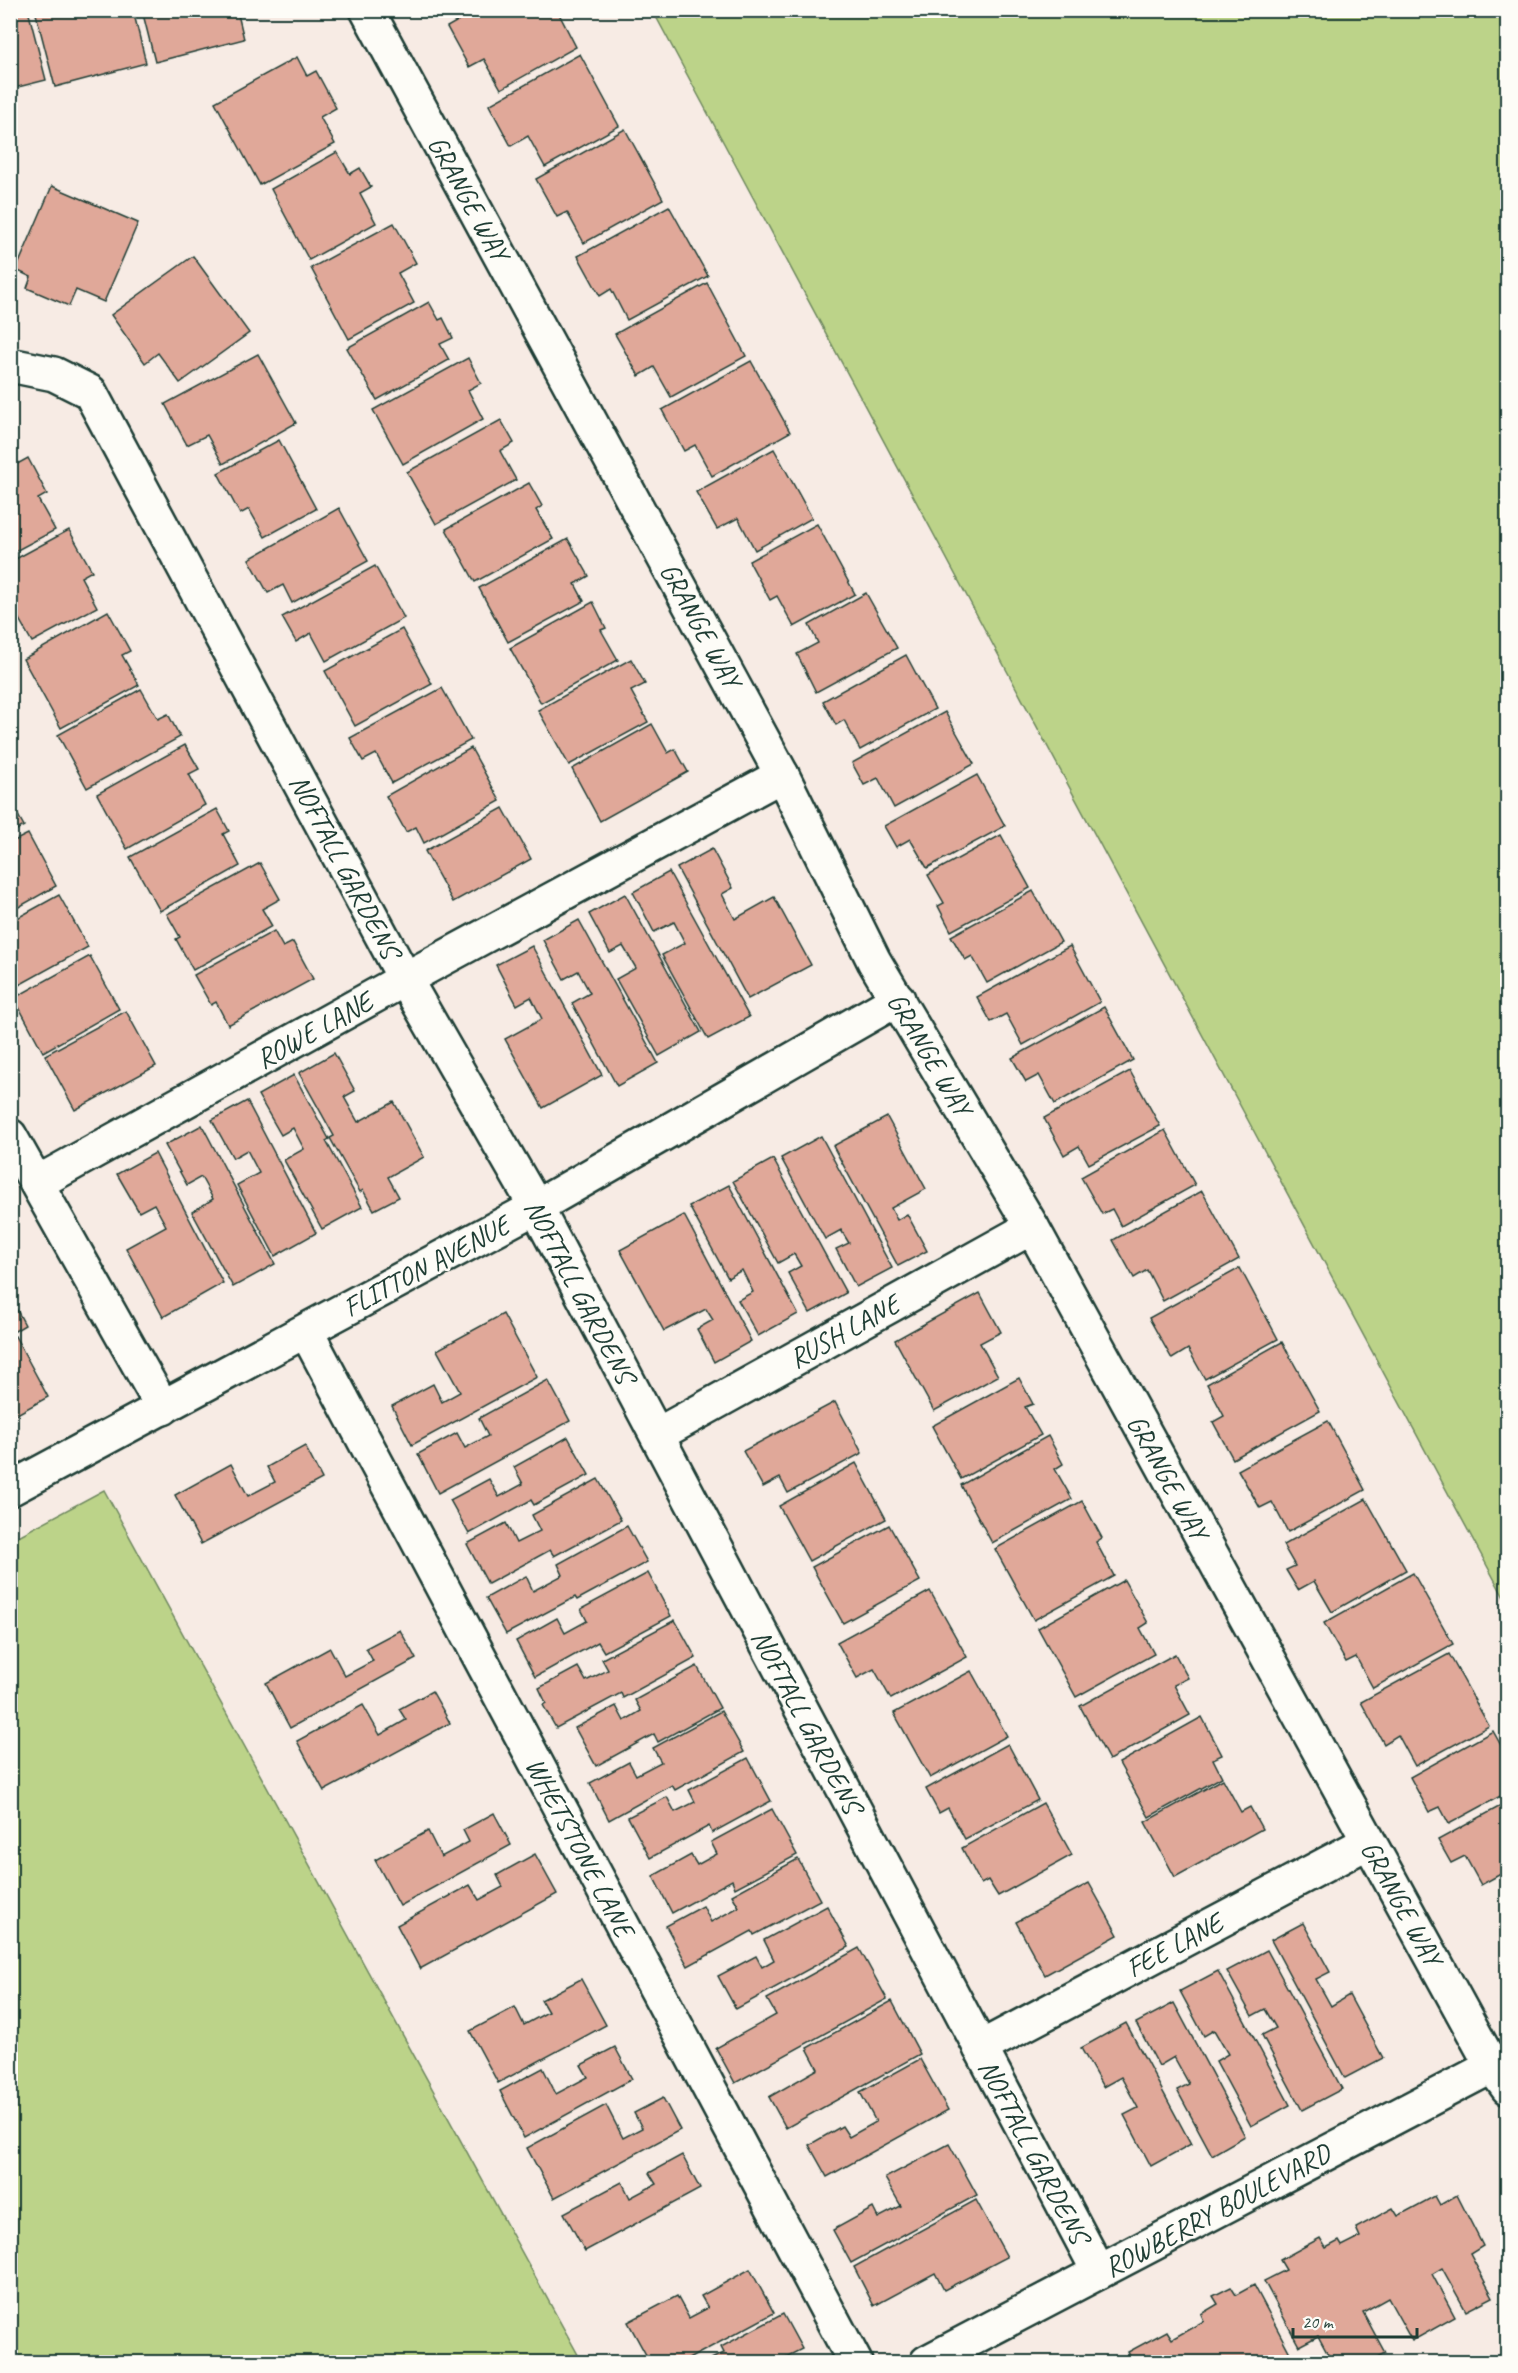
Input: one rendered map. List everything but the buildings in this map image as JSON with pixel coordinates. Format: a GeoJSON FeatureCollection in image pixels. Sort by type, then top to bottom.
{"type":"FeatureCollection","features":[{"type":"Feature","properties":{"kind":"street","name":"GRANGE WAY"},"geometry":{"type":"LineString","coordinates":[[367,10],[782,776],[874,961],[1032,1227],[1368,1842],[1502,2071]]}},
{"type":"Feature","properties":{"kind":"street","name":"NOFTALL GARDENS"},"geometry":{"type":"LineString","coordinates":[[10,365],[20,365],[54,374],[90,392],[405,979],[536,1207],[1099,2272]]}},
{"type":"Feature","properties":{"kind":"street","name":"ROWE LANE"},"geometry":{"type":"LineString","coordinates":[[37,1183],[405,979],[782,776]]}},
{"type":"Feature","properties":{"kind":"street","name":"FLITTON AVENUE"},"geometry":{"type":"LineString","coordinates":[[10,1488],[536,1207],[898,999]]}},
{"type":"Feature","properties":{"kind":"street"},"geometry":{"type":"LineString","coordinates":[[10,1136],[163,1408]]}},
{"type":"Feature","properties":{"kind":"street","name":"RUSH LANE"},"geometry":{"type":"LineString","coordinates":[[657,1435],[1032,1227]]}},
{"type":"Feature","properties":{"kind":"street","name":"WHETSTONE LANE"},"geometry":{"type":"LineString","coordinates":[[306,1331],[855,2362]]}},
{"type":"Feature","properties":{"kind":"street","name":"FEE LANE"},"geometry":{"type":"LineString","coordinates":[[980,2048],[1368,1842]]}},
{"type":"Feature","properties":{"kind":"street","name":"ROWBERRY BOULEVARD"},"geometry":{"type":"LineString","coordinates":[[927,2362],[1099,2272],[1502,2071]]}},
{"type":"Feature","properties":{"kind":"green space"},"geometry":{"type":"Polygon","coordinates":[[[653,11],[1507,11],[1507,1603],[653,11]]]}},
{"type":"Feature","properties":{"kind":"green space"},"geometry":{"type":"Polygon","coordinates":[[[104,1490],[582,2362],[11,2362],[11,1540],[104,1490]]]}}]}
